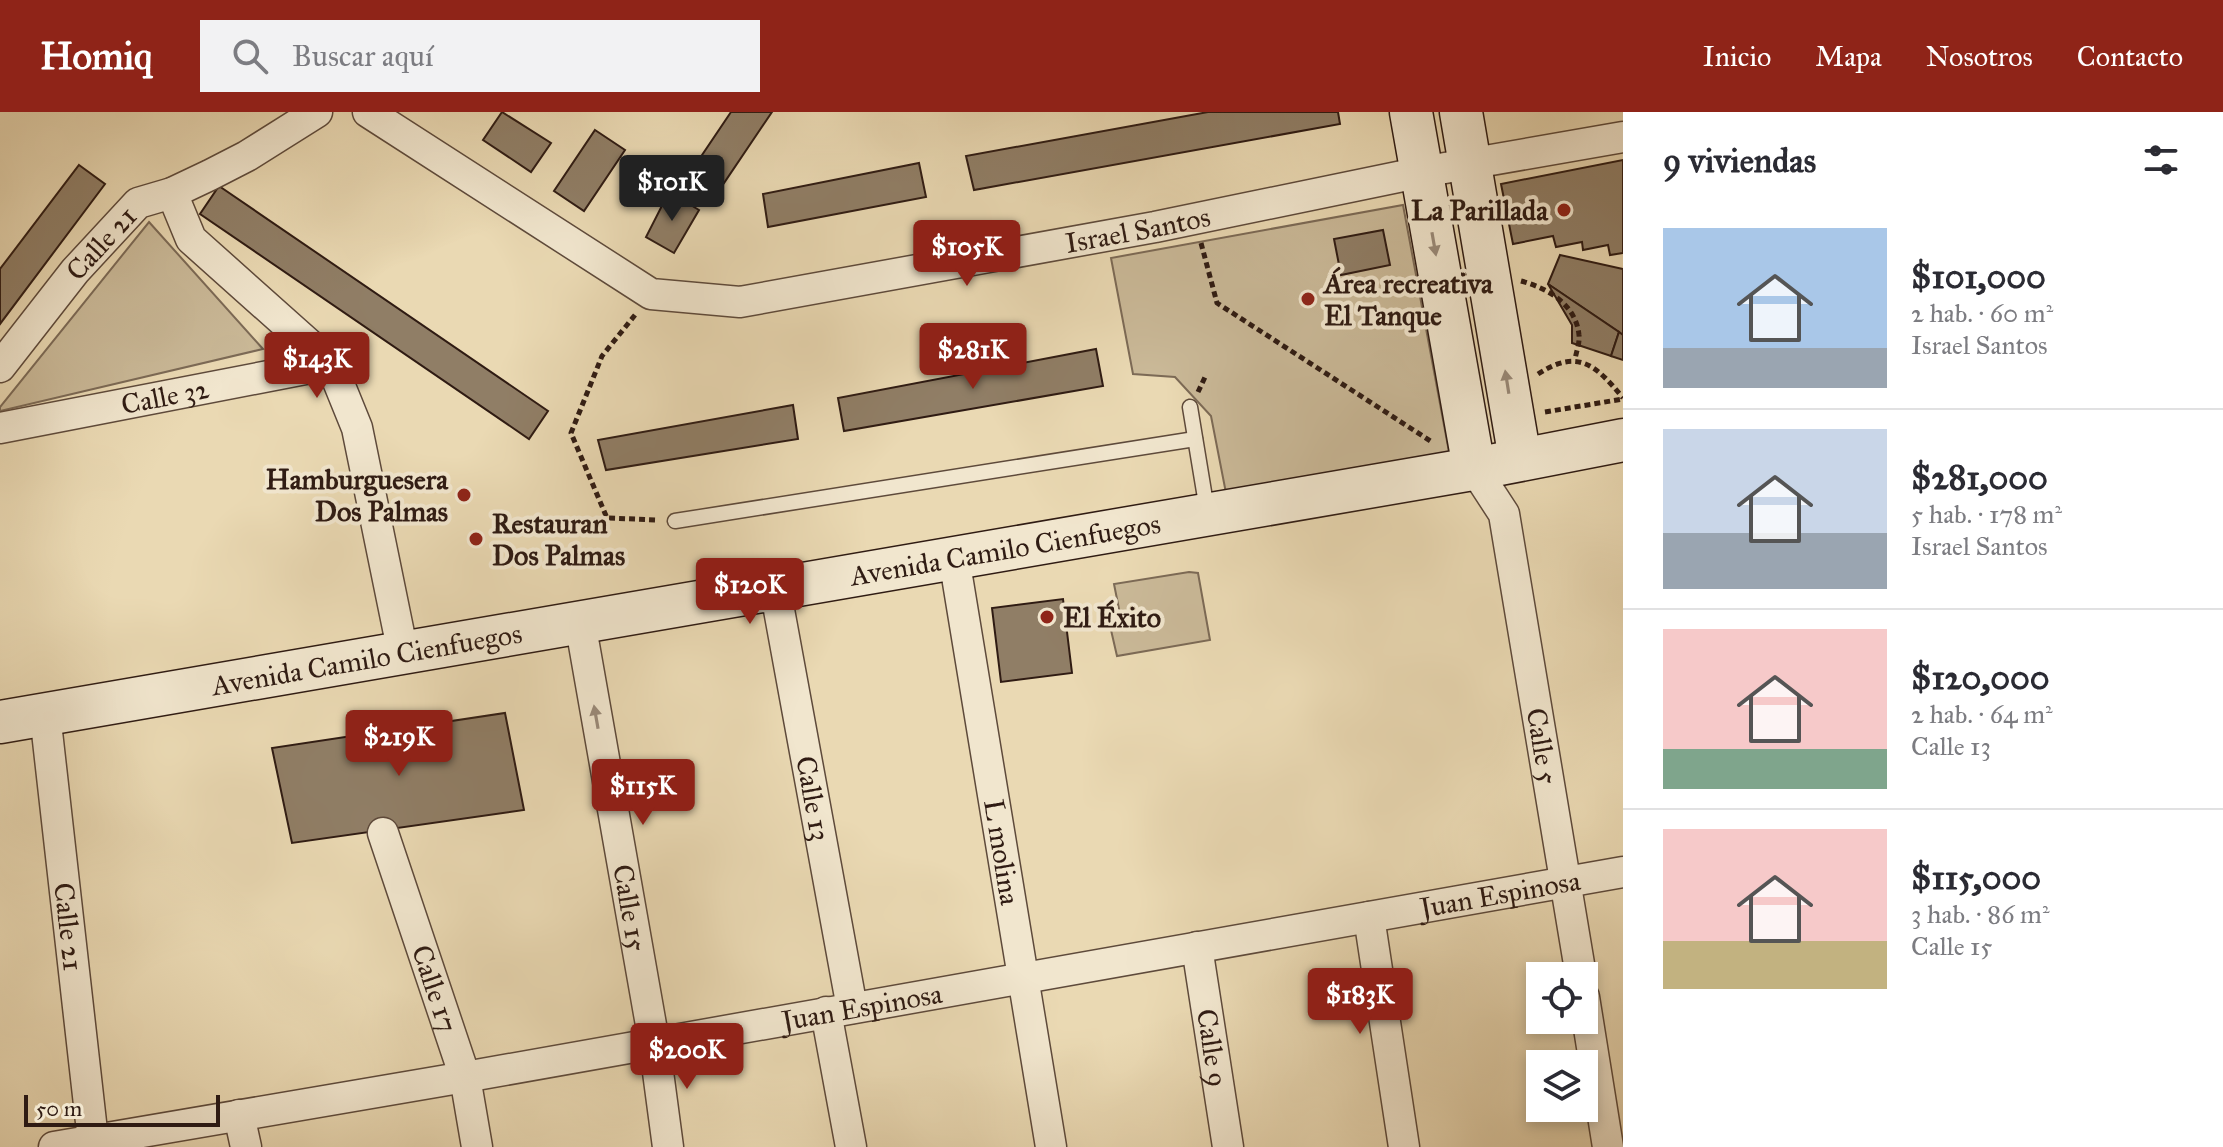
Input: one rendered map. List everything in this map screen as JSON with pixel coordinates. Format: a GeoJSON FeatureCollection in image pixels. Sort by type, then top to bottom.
{"type":"FeatureCollection","features":[{"type":"Feature","properties":{"kind":"main road"},"geometry":{"type":"LineString","coordinates":[[1411,112],[1422,172],[1495,464]]}},
{"type":"Feature","properties":{"kind":"main road"},"geometry":{"type":"LineString","coordinates":[[1461,112],[1470,164],[1495,464]]}},
{"type":"Feature","properties":{"kind":"main road","name":"Avenida Camilo Cienfuegos"},"geometry":{"type":"LineString","coordinates":[[0,722],[1623,440]]}},
{"type":"Feature","properties":{"kind":"street","name":"Calle 21"},"geometry":{"type":"LineString","coordinates":[[0,367],[75,271],[138,203],[172,193],[247,156],[317,112]]}},
{"type":"Feature","properties":{"kind":"street","name":"Israel Santos"},"geometry":{"type":"LineString","coordinates":[[368,112],[651,294],[740,302],[1194,219],[1422,172],[1623,137]]}},
{"type":"Feature","properties":{"kind":"street"},"geometry":{"type":"LineString","coordinates":[[172,193],[191,239],[331,364],[357,428],[403,653]]}},
{"type":"Feature","properties":{"kind":"street","name":"Calle 32"},"geometry":{"type":"LineString","coordinates":[[0,428],[331,364]]}},
{"type":"Feature","properties":{"kind":"street","name":"Calle 5"},"geometry":{"type":"LineString","coordinates":[[1495,464],[1504,514]]}},
{"type":"Feature","properties":{"kind":"street","name":"Calle 5"},"geometry":{"type":"LineString","coordinates":[[1495,464],[1579,962]]}},
{"type":"Feature","properties":{"kind":"street","name":"L molina"},"geometry":{"type":"LineString","coordinates":[[954,558],[1051,1147]]}},
{"type":"Feature","properties":{"kind":"street","name":"Calle 13"},"geometry":{"type":"LineString","coordinates":[[775,588],[839,1010],[851,1147]]}},
{"type":"Feature","properties":{"kind":"street","name":"Calle 15"},"geometry":{"type":"LineString","coordinates":[[580,622],[654,1042],[668,1147]]}},
{"type":"Feature","properties":{"kind":"street","name":"Calle 21"},"geometry":{"type":"LineString","coordinates":[[45,714],[93,1140]]}},
{"type":"Feature","properties":{"kind":"street","name":"Calle 17"},"geometry":{"type":"LineString","coordinates":[[383,833],[465,1077],[477,1147]]}},
{"type":"Feature","properties":{"kind":"street","name":"Juan Espinosa"},"geometry":{"type":"LineString","coordinates":[[54,1147],[93,1140],[157,1138],[239,1115],[1623,872]]}},
{"type":"Feature","properties":{"kind":"street"},"geometry":{"type":"LineString","coordinates":[[1369,917],[1404,1147]]}},
{"type":"Feature","properties":{"kind":"street","name":"Calle 9"},"geometry":{"type":"LineString","coordinates":[[1197,947],[1228,1147]]}},
{"type":"Feature","properties":{"kind":"street"},"geometry":{"type":"LineString","coordinates":[[1590,1034],[1608,1147]]}},
{"type":"Feature","properties":{"kind":"street"},"geometry":{"type":"LineString","coordinates":[[239,1115],[246,1147]]}},
{"type":"Feature","properties":{"kind":"lane"},"geometry":{"type":"LineString","coordinates":[[1190,407],[1208,514]]}},
{"type":"Feature","properties":{"kind":"lane"},"geometry":{"type":"LineString","coordinates":[[675,521],[1195,439]]}},
{"type":"Feature","properties":{"kind":"path"},"geometry":{"type":"LineString","coordinates":[[1194,219],[1217,303],[1495,464]]}},
{"type":"Feature","properties":{"kind":"path"},"geometry":{"type":"LineString","coordinates":[[1510,278],[1545,289],[1564,302],[1574,317],[1579,336],[1575,360]]}},
{"type":"Feature","properties":{"kind":"path"},"geometry":{"type":"LineString","coordinates":[[651,294],[602,356],[571,433],[607,518],[675,521]]}},
{"type":"Feature","properties":{"kind":"path"},"geometry":{"type":"LineString","coordinates":[[1530,385],[1538,373],[1557,362],[1575,360],[1593,366],[1623,398]]}},
{"type":"Feature","properties":{"kind":"shaded area"},"geometry":{"type":"Polygon","coordinates":[[[1403,205],[1449,452],[1226,493],[1211,416],[1175,377],[1133,374],[1111,258],[1403,205]]]}},
{"type":"Feature","properties":{"kind":"shaded area"},"geometry":{"type":"Polygon","coordinates":[[[149,222],[263,349],[0,411],[0,407],[149,222]]]}},
{"type":"Feature","properties":{"kind":"shaded area"},"geometry":{"type":"Polygon","coordinates":[[[1198,573],[1210,640],[1117,656],[1108,617],[1120,614],[1114,584],[1198,573]]]}},
{"type":"Feature","properties":{"kind":"building"},"geometry":{"type":"Polygon","coordinates":[[[502,112],[551,143],[531,172],[483,140],[502,112]]]}},
{"type":"Feature","properties":{"kind":"building"},"geometry":{"type":"Polygon","coordinates":[[[731,112],[772,112],[724,183],[696,164],[731,112]]]}},
{"type":"Feature","properties":{"kind":"building"},"geometry":{"type":"Polygon","coordinates":[[[1208,112],[1338,112],[1340,124],[974,190],[966,156],[1208,112]]]}},
{"type":"Feature","properties":{"kind":"building"},"geometry":{"type":"Polygon","coordinates":[[[595,130],[625,150],[584,211],[554,191],[595,130]]]}},
{"type":"Feature","properties":{"kind":"building","name":"La Parillada"},"geometry":{"type":"Polygon","coordinates":[[[1623,160],[1623,253],[1610,255],[1608,245],[1583,250],[1582,242],[1556,247],[1553,236],[1513,244],[1501,184],[1623,160]]]}},
{"type":"Feature","properties":{"kind":"building"},"geometry":{"type":"Polygon","coordinates":[[[919,163],[926,197],[768,227],[763,194],[919,163]]]}},
{"type":"Feature","properties":{"kind":"building"},"geometry":{"type":"Polygon","coordinates":[[[79,165],[105,184],[0,324],[0,269],[79,165]]]}},
{"type":"Feature","properties":{"kind":"building"},"geometry":{"type":"Polygon","coordinates":[[[219,186],[548,411],[529,439],[200,214],[219,186]]]}},
{"type":"Feature","properties":{"kind":"building"},"geometry":{"type":"Polygon","coordinates":[[[669,192],[699,210],[674,253],[646,237],[669,192]]]}},
{"type":"Feature","properties":{"kind":"building"},"geometry":{"type":"Polygon","coordinates":[[[1383,230],[1390,265],[1341,275],[1334,239],[1383,230]]]}},
{"type":"Feature","properties":{"kind":"building"},"geometry":{"type":"Polygon","coordinates":[[[1560,255],[1623,269],[1623,335],[1548,284],[1560,255]]]}},
{"type":"Feature","properties":{"kind":"building"},"geometry":{"type":"Polygon","coordinates":[[[1548,284],[1619,332],[1611,356],[1572,343],[1572,325],[1548,284]]]}},
{"type":"Feature","properties":{"kind":"building"},"geometry":{"type":"Polygon","coordinates":[[[1619,332],[1623,335],[1623,360],[1611,356],[1619,332]]]}},
{"type":"Feature","properties":{"kind":"building"},"geometry":{"type":"Polygon","coordinates":[[[1096,349],[1103,386],[844,431],[838,398],[1096,349]]]}},
{"type":"Feature","properties":{"kind":"building"},"geometry":{"type":"Polygon","coordinates":[[[793,405],[798,439],[606,470],[598,440],[793,405]]]}},
{"type":"Feature","properties":{"kind":"building"},"geometry":{"type":"Polygon","coordinates":[[[1063,599],[1072,673],[1001,682],[992,608],[1063,599]]]}},
{"type":"Feature","properties":{"kind":"building"},"geometry":{"type":"Polygon","coordinates":[[[505,713],[524,810],[292,843],[272,748],[505,713]]]}},
{"type":"Feature","properties":{"kind":"place","name":"La Parillada"},"geometry":{"type":"Point","coordinates":[1564,210]}},
{"type":"Feature","properties":{"kind":"place","name":"Área recreativa El Tanque"},"geometry":{"type":"Point","coordinates":[1308,299]}},
{"type":"Feature","properties":{"kind":"place","name":"Hamburguesera Dos Palmas"},"geometry":{"type":"Point","coordinates":[464,495]}},
{"type":"Feature","properties":{"kind":"place","name":"Restauran Dos Palmas"},"geometry":{"type":"Point","coordinates":[476,539]}},
{"type":"Feature","properties":{"kind":"place","name":"El Éxito"},"geometry":{"type":"Point","coordinates":[1047,617]}}]}
